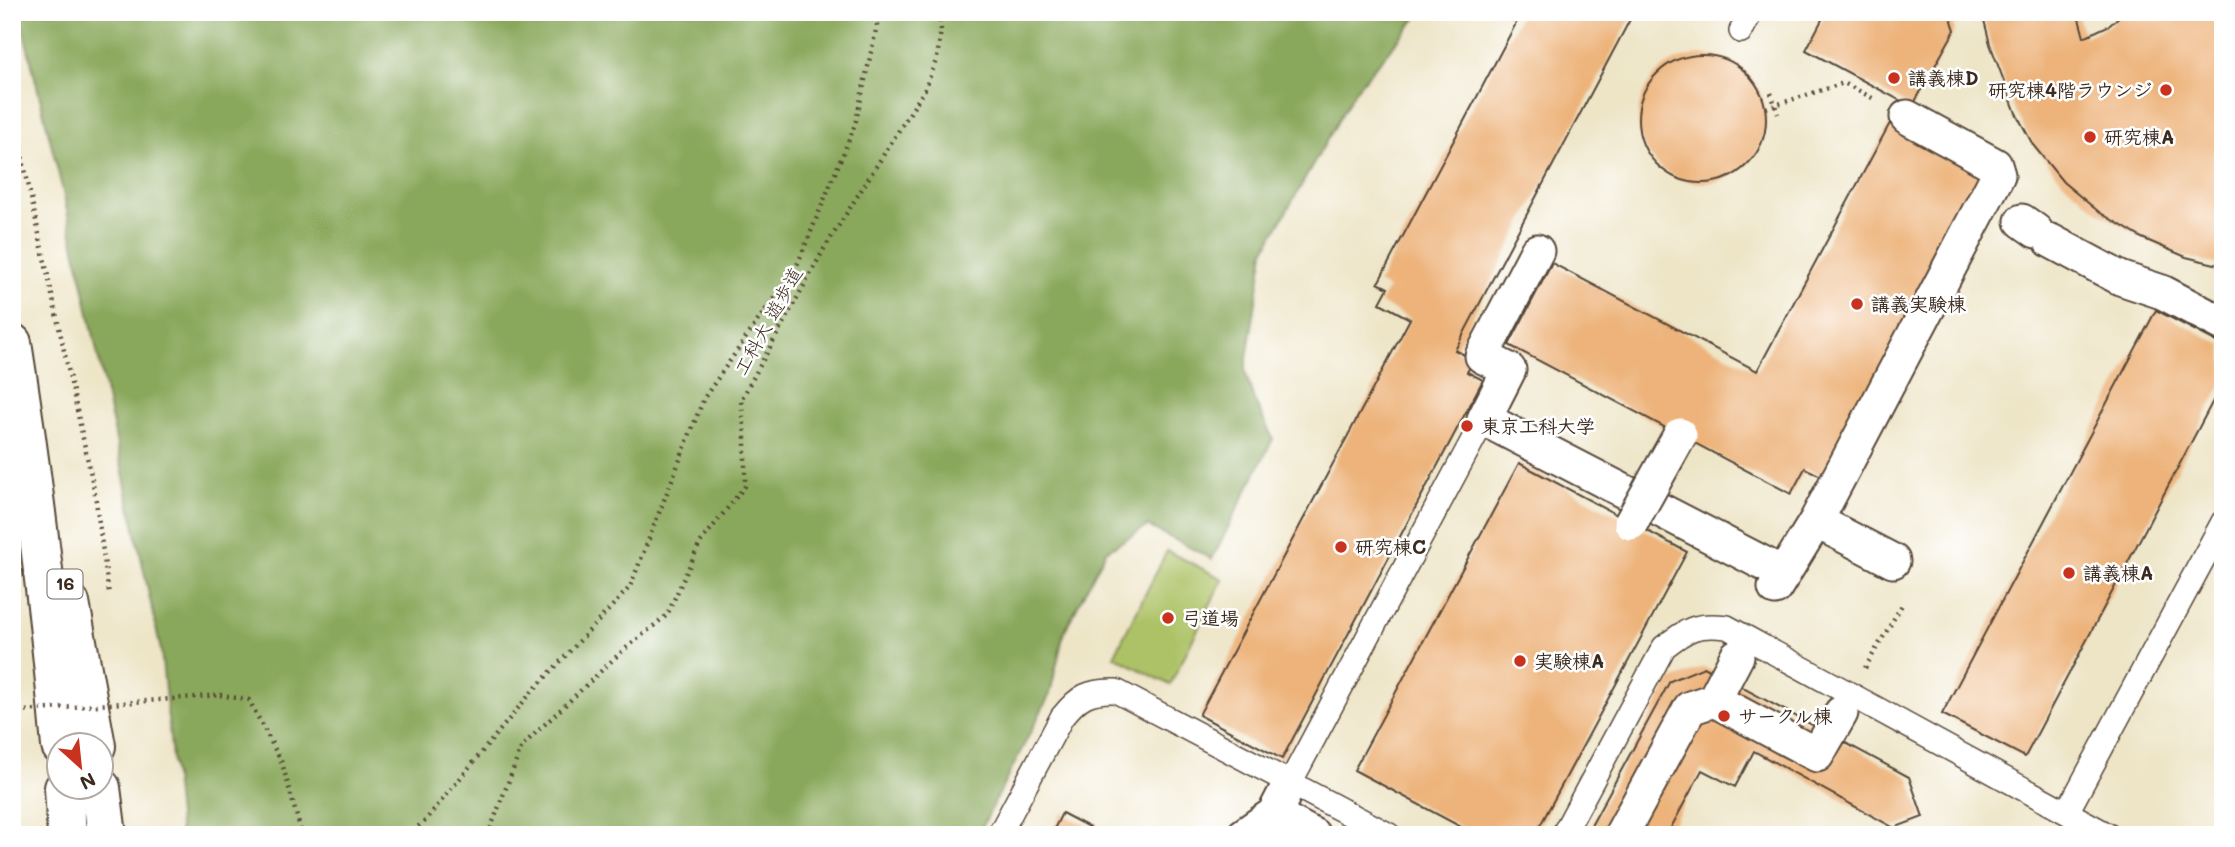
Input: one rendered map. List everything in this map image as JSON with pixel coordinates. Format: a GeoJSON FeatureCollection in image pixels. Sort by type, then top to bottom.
{"type":"FeatureCollection","features":[{"type":"Feature","properties":{"kind":"highway","name":"16"},"geometry":{"type":"LineString","coordinates":[[12,343],[51,628],[60,732]]}},
{"type":"Feature","properties":{"kind":"highway","name":"16"},"geometry":{"type":"LineString","coordinates":[[25,424],[73,615],[94,732]]}},
{"type":"Feature","properties":{"kind":"highway"},"geometry":{"type":"LineString","coordinates":[[65,802],[67,835]]}},
{"type":"Feature","properties":{"kind":"highway"},"geometry":{"type":"LineString","coordinates":[[103,802],[107,835]]}},
{"type":"Feature","properties":{"kind":"street"},"geometry":{"type":"LineString","coordinates":[[1907,117],[1995,165],[1997,175],[2020,220],[2120,278],[2162,292],[2223,324]]}},
{"type":"Feature","properties":{"kind":"street"},"geometry":{"type":"LineString","coordinates":[[1537,251],[1478,358],[1509,370],[1484,419],[1779,581],[1816,521],[2020,220]]}},
{"type":"Feature","properties":{"kind":"street"},"geometry":{"type":"LineString","coordinates":[[1630,523],[1679,435]]}},
{"type":"Feature","properties":{"kind":"street"},"geometry":{"type":"LineString","coordinates":[[1816,521],[1893,561]]}},
{"type":"Feature","properties":{"kind":"street"},"geometry":{"type":"LineString","coordinates":[[1621,835],[1690,708],[1714,700],[1737,656]]}},
{"type":"Feature","properties":{"kind":"street"},"geometry":{"type":"LineString","coordinates":[[1714,700],[1818,755],[1841,713]]}},
{"type":"Feature","properties":{"kind":"street"},"geometry":{"type":"LineString","coordinates":[[1244,835],[1274,814],[1290,782]]}},
{"type":"Feature","properties":{"kind":"street"},"geometry":{"type":"LineString","coordinates":[[1274,814],[1321,831]]}},
{"type":"Feature","properties":{"kind":"lane"},"geometry":{"type":"LineString","coordinates":[[1290,782],[1484,419]]}},
{"type":"Feature","properties":{"kind":"lane"},"geometry":{"type":"LineString","coordinates":[[2067,812],[2223,522]]}},
{"type":"Feature","properties":{"kind":"lane"},"geometry":{"type":"LineString","coordinates":[[1563,835],[1664,647],[1683,632],[1706,624],[1727,627],[2108,835]]}},
{"type":"Feature","properties":{"kind":"lane"},"geometry":{"type":"LineString","coordinates":[[999,835],[1062,717],[1076,700],[1097,690],[1116,691],[1388,835]]}},
{"type":"Feature","properties":{"kind":"path"},"geometry":{"type":"LineString","coordinates":[[407,835],[424,822],[529,695],[631,587],[704,398],[798,263],[855,125],[880,12]]}},
{"type":"Feature","properties":{"kind":"path","name":"工科大 遊歩道"},"geometry":{"type":"LineString","coordinates":[[488,835],[522,746],[619,653],[667,615],[700,543],[745,486],[745,434],[741,400],[824,248],[925,89],[937,58],[942,30],[939,12]]}},
{"type":"Feature","properties":{"kind":"path"},"geometry":{"type":"LineString","coordinates":[[1766,108],[1844,83]]}},
{"type":"Feature","properties":{"kind":"path"},"geometry":{"type":"LineString","coordinates":[[1771,93],[1778,114]]}},
{"type":"Feature","properties":{"kind":"path"},"geometry":{"type":"LineString","coordinates":[[12,109],[95,495],[110,601]]}},
{"type":"Feature","properties":{"kind":"path"},"geometry":{"type":"LineString","coordinates":[[1861,675],[1902,604]]}},
{"type":"Feature","properties":{"kind":"path"},"geometry":{"type":"LineString","coordinates":[[123,694],[125,708]]}},
{"type":"Feature","properties":{"kind":"path"},"geometry":{"type":"LineString","coordinates":[[12,712],[220,695],[249,699],[282,763],[302,835]]}},
{"type":"Feature","properties":{"kind":"green space"},"geometry":{"type":"Polygon","coordinates":[[[19,12],[1422,12],[1356,89],[1264,251],[1245,371],[1254,400],[1273,439],[1212,559],[1148,526],[1106,551],[1064,632],[1050,694],[978,835],[180,835],[161,651],[63,192],[19,12]]]}},
{"type":"Feature","properties":{"kind":"green space","name":"弓道場"},"geometry":{"type":"Polygon","coordinates":[[[1167,551],[1223,579],[1170,685],[1114,656],[1167,551]]]}},
{"type":"Feature","properties":{"kind":"building","name":"研究棟C"},"geometry":{"type":"Polygon","coordinates":[[[1522,12],[1634,12],[1455,350],[1474,360],[1467,372],[1483,380],[1282,759],[1199,715],[1410,319],[1380,303],[1388,288],[1378,283],[1522,12]]]}},
{"type":"Feature","properties":{"kind":"building","name":"講義棟D"},"geometry":{"type":"Polygon","coordinates":[[[1826,12],[1949,12],[1955,30],[1912,107],[1806,50],[1826,12]]]}},
{"type":"Feature","properties":{"kind":"building","name":"研究棟A"},"geometry":{"type":"Polygon","coordinates":[[[1986,12],[2064,12],[2078,15],[2084,37],[2110,25],[2124,12],[2223,12],[2223,266],[2186,257],[2142,238],[2099,212],[2063,182],[2033,145],[2016,113],[1990,44],[1983,16],[1986,12]]]}},
{"type":"Feature","properties":{"kind":"building"},"geometry":{"type":"Polygon","coordinates":[[[1702,55],[1727,60],[1747,74],[1761,94],[1766,119],[1761,144],[1747,164],[1727,178],[1702,183],[1677,178],[1657,164],[1643,144],[1638,119],[1643,94],[1657,74],[1677,60],[1702,55]]]}},
{"type":"Feature","properties":{"kind":"building","name":"講義実験棟"},"geometry":{"type":"Polygon","coordinates":[[[1890,123],[1990,175],[1827,479],[1805,468],[1791,494],[1509,345],[1552,263],[1757,371],[1890,123]]]}},
{"type":"Feature","properties":{"kind":"building","name":"講義棟A"},"geometry":{"type":"Polygon","coordinates":[[[2156,310],[2223,345],[2223,382],[2025,757],[1942,714],[2156,310]]]}},
{"type":"Feature","properties":{"kind":"building","name":"実験棟A"},"geometry":{"type":"Polygon","coordinates":[[[1519,463],[1687,552],[1535,835],[1476,835],[1354,770],[1519,463]]]}},
{"type":"Feature","properties":{"kind":"building","name":"サークル棟"},"geometry":{"type":"Polygon","coordinates":[[[1704,667],[1909,777],[1923,817],[1894,828],[1754,751],[1735,787],[1702,770],[1667,835],[1586,835],[1670,681],[1704,667]]]}},
{"type":"Feature","properties":{"kind":"building"},"geometry":{"type":"Polygon","coordinates":[[[1062,813],[1104,835],[1051,835],[1062,813]]]}},
{"type":"Feature","properties":{"kind":"place","name":"講義棟D"},"geometry":{"type":"Point","coordinates":[1894,78]}},
{"type":"Feature","properties":{"kind":"place","name":"研究棟4階ラウンジ"},"geometry":{"type":"Point","coordinates":[2166,90]}},
{"type":"Feature","properties":{"kind":"place","name":"研究棟A"},"geometry":{"type":"Point","coordinates":[2090,137]}},
{"type":"Feature","properties":{"kind":"place","name":"講義実験棟"},"geometry":{"type":"Point","coordinates":[1857,304]}},
{"type":"Feature","properties":{"kind":"place","name":"東京工科大学"},"geometry":{"type":"Point","coordinates":[1467,426]}},
{"type":"Feature","properties":{"kind":"place","name":"研究棟C"},"geometry":{"type":"Point","coordinates":[1341,547]}},
{"type":"Feature","properties":{"kind":"place","name":"講義棟A"},"geometry":{"type":"Point","coordinates":[2069,573]}},
{"type":"Feature","properties":{"kind":"place","name":"弓道場"},"geometry":{"type":"Point","coordinates":[1168,618]}},
{"type":"Feature","properties":{"kind":"place","name":"実験棟A"},"geometry":{"type":"Point","coordinates":[1520,661]}},
{"type":"Feature","properties":{"kind":"place","name":"サークル棟"},"geometry":{"type":"Point","coordinates":[1724,716]}}]}
